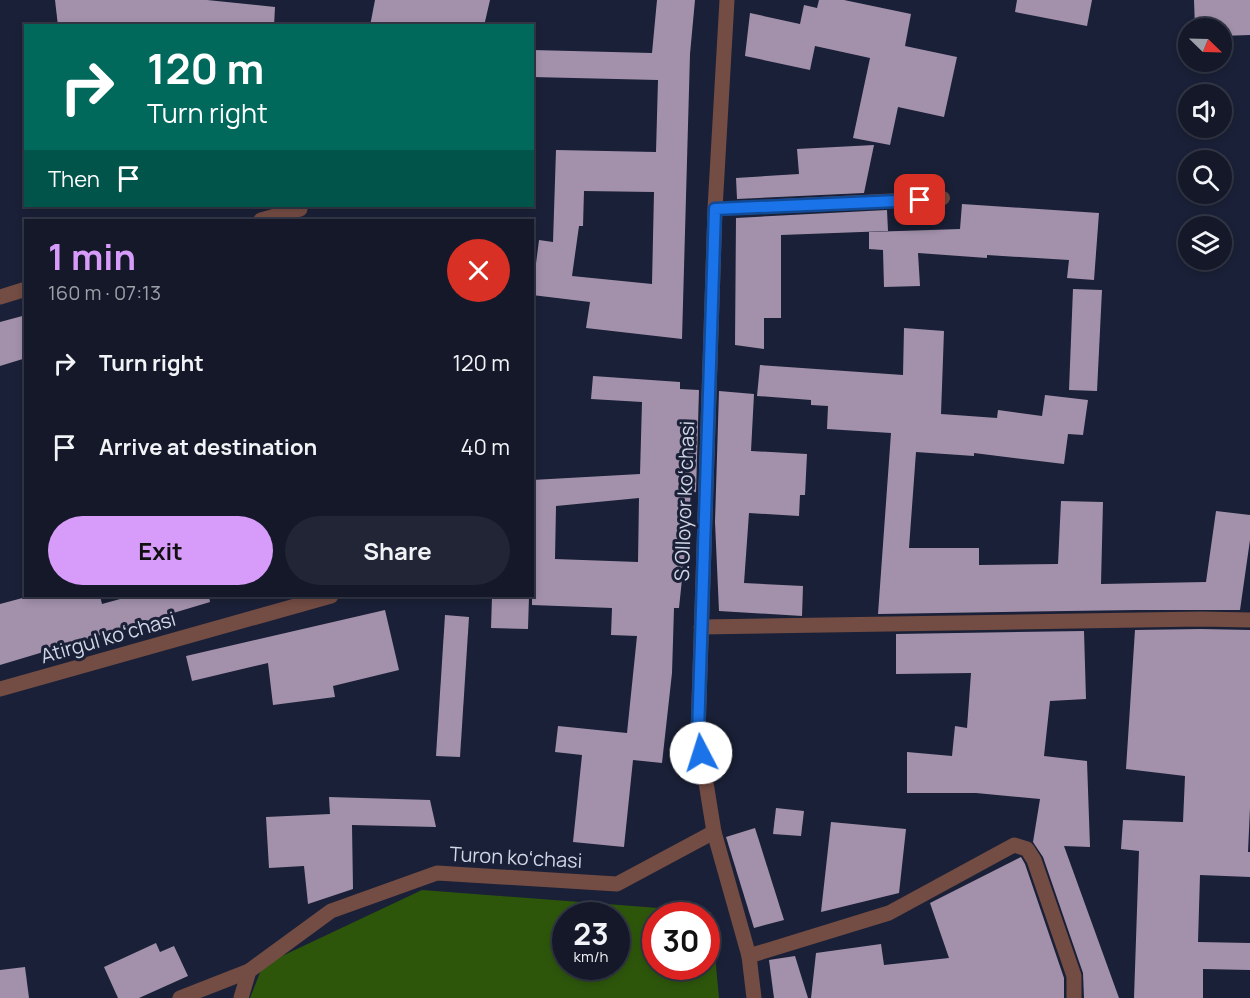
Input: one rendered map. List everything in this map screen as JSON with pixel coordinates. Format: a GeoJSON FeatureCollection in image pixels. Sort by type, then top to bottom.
{"type":"FeatureCollection","features":[{"type":"Feature","properties":{"kind":"street","name":"S.Olloyor koʻchasi"},"geometry":{"type":"LineString","coordinates":[[727,0],[715,209],[698,733],[714,832],[749,956],[754,998]]}},
{"type":"Feature","properties":{"kind":"street"},"geometry":{"type":"LineString","coordinates":[[265,219],[300,209]]}},
{"type":"Feature","properties":{"kind":"street"},"geometry":{"type":"LineString","coordinates":[[0,297],[24,290]]}},
{"type":"Feature","properties":{"kind":"street","name":"Atirgul koʻchasi"},"geometry":{"type":"LineString","coordinates":[[0,689],[327,597]]}},
{"type":"Feature","properties":{"kind":"street"},"geometry":{"type":"LineString","coordinates":[[701,627],[1250,620]]}},
{"type":"Feature","properties":{"kind":"street","name":"Turon koʻchasi"},"geometry":{"type":"LineString","coordinates":[[180,998],[249,971],[331,910],[437,873],[617,884],[714,832]]}},
{"type":"Feature","properties":{"kind":"street"},"geometry":{"type":"LineString","coordinates":[[749,956],[889,913],[1014,845],[1027,849],[1034,860],[1074,976],[1074,998]]}},
{"type":"Feature","properties":{"kind":"street"},"geometry":{"type":"LineString","coordinates":[[241,998],[249,971]]}},
{"type":"Feature","properties":{"kind":"lane"},"geometry":{"type":"LineString","coordinates":[[715,209],[943,198]]}},
{"type":"Feature","properties":{"kind":"green space"},"geometry":{"type":"Polygon","coordinates":[[[422,890],[580,902],[552,902],[552,980],[630,980],[630,906],[642,907],[642,980],[717,980],[719,998],[250,998],[263,965],[422,890]]]}},
{"type":"Feature","properties":{"kind":"building"},"geometry":{"type":"Polygon","coordinates":[[[55,0],[207,0],[275,7],[274,24],[58,24],[55,0]]]}},
{"type":"Feature","properties":{"kind":"building"},"geometry":{"type":"Polygon","coordinates":[[[375,0],[490,0],[484,24],[370,24],[375,0]]]}},
{"type":"Feature","properties":{"kind":"building"},"geometry":{"type":"Polygon","coordinates":[[[657,0],[695,0],[690,54],[682,339],[586,328],[590,302],[534,295],[539,240],[553,242],[556,150],[656,152],[658,80],[534,77],[534,50],[652,53],[657,0]],[[584,191],[583,226],[579,226],[572,276],[652,284],[654,192],[584,191]]]}},
{"type":"Feature","properties":{"kind":"building"},"geometry":{"type":"Polygon","coordinates":[[[819,0],[844,0],[911,14],[905,46],[957,57],[944,117],[898,107],[890,145],[853,138],[870,58],[815,46],[810,70],[745,56],[750,13],[800,24],[804,5],[817,8],[819,0]]]}},
{"type":"Feature","properties":{"kind":"building"},"geometry":{"type":"Polygon","coordinates":[[[1017,0],[1092,0],[1087,26],[1015,12],[1017,0]]]}},
{"type":"Feature","properties":{"kind":"building"},"geometry":{"type":"Polygon","coordinates":[[[1194,0],[1250,0],[1250,35],[1232,36],[1232,18],[1195,18],[1194,0]]]}},
{"type":"Feature","properties":{"kind":"building"},"geometry":{"type":"Polygon","coordinates":[[[874,145],[864,193],[737,199],[736,178],[799,174],[797,149],[874,145]]]}},
{"type":"Feature","properties":{"kind":"building"},"geometry":{"type":"Polygon","coordinates":[[[962,204],[1099,213],[1094,280],[1067,278],[1069,260],[918,253],[920,286],[884,287],[883,250],[869,249],[869,232],[960,229],[962,204]]]}},
{"type":"Feature","properties":{"kind":"building"},"geometry":{"type":"Polygon","coordinates":[[[887,210],[888,231],[781,235],[781,318],[764,318],[764,349],[735,345],[736,218],[887,210]]]}},
{"type":"Feature","properties":{"kind":"building"},"geometry":{"type":"Polygon","coordinates":[[[1073,289],[1102,290],[1097,391],[1069,390],[1073,289]]]}},
{"type":"Feature","properties":{"kind":"building"},"geometry":{"type":"Polygon","coordinates":[[[24,316],[24,359],[0,366],[0,322],[24,316]]]}},
{"type":"Feature","properties":{"kind":"building"},"geometry":{"type":"Polygon","coordinates":[[[904,328],[944,331],[941,414],[997,418],[998,410],[1042,416],[1045,395],[1088,400],[1083,435],[1068,434],[1064,464],[974,453],[974,456],[916,452],[909,548],[979,548],[979,565],[1058,564],[1061,501],[1103,502],[1101,584],[1206,582],[1216,511],[1250,515],[1250,540],[1240,610],[878,614],[891,433],[827,429],[828,406],[811,405],[811,400],[757,396],[760,365],[903,375],[904,328]]]}},
{"type":"Feature","properties":{"kind":"building"},"geometry":{"type":"Polygon","coordinates":[[[593,376],[680,382],[680,389],[699,390],[696,492],[691,493],[679,608],[674,608],[672,673],[662,763],[633,760],[624,847],[573,842],[582,755],[555,752],[558,726],[627,733],[637,636],[611,635],[612,608],[532,605],[532,597],[534,597],[534,480],[640,474],[642,402],[591,399],[593,376]],[[639,498],[556,506],[555,559],[638,562],[639,498]]]}},
{"type":"Feature","properties":{"kind":"building"},"geometry":{"type":"Polygon","coordinates":[[[719,391],[754,394],[751,451],[807,454],[805,495],[800,495],[799,516],[749,513],[744,583],[803,586],[802,616],[719,611],[715,522],[719,391]]]}},
{"type":"Feature","properties":{"kind":"building"},"geometry":{"type":"Polygon","coordinates":[[[26,597],[100,597],[102,604],[127,597],[209,597],[210,602],[0,665],[0,604],[26,597]]]}},
{"type":"Feature","properties":{"kind":"building"},"geometry":{"type":"Polygon","coordinates":[[[492,597],[529,597],[528,629],[491,628],[492,597]]]}},
{"type":"Feature","properties":{"kind":"building"},"geometry":{"type":"Polygon","coordinates":[[[385,610],[399,670],[333,686],[335,697],[273,705],[268,663],[192,681],[186,656],[385,610]]]}},
{"type":"Feature","properties":{"kind":"building"},"geometry":{"type":"Polygon","coordinates":[[[445,615],[469,617],[460,757],[436,756],[445,615]]]}},
{"type":"Feature","properties":{"kind":"building"},"geometry":{"type":"Polygon","coordinates":[[[1135,630],[1250,630],[1248,852],[1250,852],[1250,877],[1200,875],[1198,942],[1250,943],[1250,970],[1203,969],[1203,998],[1134,998],[1139,851],[1121,849],[1123,820],[1183,822],[1185,776],[1126,769],[1135,630]]]}},
{"type":"Feature","properties":{"kind":"building"},"geometry":{"type":"Polygon","coordinates":[[[1084,631],[1086,699],[1050,701],[1044,756],[1087,761],[1090,847],[1064,846],[1119,998],[1084,998],[1083,973],[1043,857],[1033,842],[1040,799],[976,793],[907,793],[907,752],[952,756],[955,726],[967,728],[971,673],[896,674],[896,634],[1084,631]]]}},
{"type":"Feature","properties":{"kind":"building"},"geometry":{"type":"Polygon","coordinates":[[[329,797],[430,800],[436,827],[352,825],[353,889],[308,904],[304,866],[269,868],[266,817],[330,814],[329,797]]]}},
{"type":"Feature","properties":{"kind":"building"},"geometry":{"type":"Polygon","coordinates":[[[776,808],[804,811],[801,836],[773,834],[776,808]]]}},
{"type":"Feature","properties":{"kind":"building"},"geometry":{"type":"Polygon","coordinates":[[[831,822],[906,829],[899,893],[821,912],[831,822]]]}},
{"type":"Feature","properties":{"kind":"building"},"geometry":{"type":"Polygon","coordinates":[[[755,828],[784,920],[754,928],[726,837],[755,828]]]}},
{"type":"Feature","properties":{"kind":"building"},"geometry":{"type":"Polygon","coordinates":[[[1021,857],[1064,978],[1064,998],[811,998],[816,953],[881,944],[884,965],[949,958],[930,903],[1021,857]]]}},
{"type":"Feature","properties":{"kind":"building"},"geometry":{"type":"Polygon","coordinates":[[[156,943],[160,952],[174,946],[188,976],[139,998],[118,998],[104,967],[156,943]]]}},
{"type":"Feature","properties":{"kind":"building"},"geometry":{"type":"Polygon","coordinates":[[[795,956],[808,998],[774,998],[769,960],[795,956]]]}},
{"type":"Feature","properties":{"kind":"building"},"geometry":{"type":"Polygon","coordinates":[[[25,967],[29,998],[0,998],[0,970],[25,967]]]}},
{"type":"Feature","properties":{"kind":"route"},"geometry":{"type":"LineString","coordinates":[[701,753],[698,733],[715,209],[920,200]]}}]}
